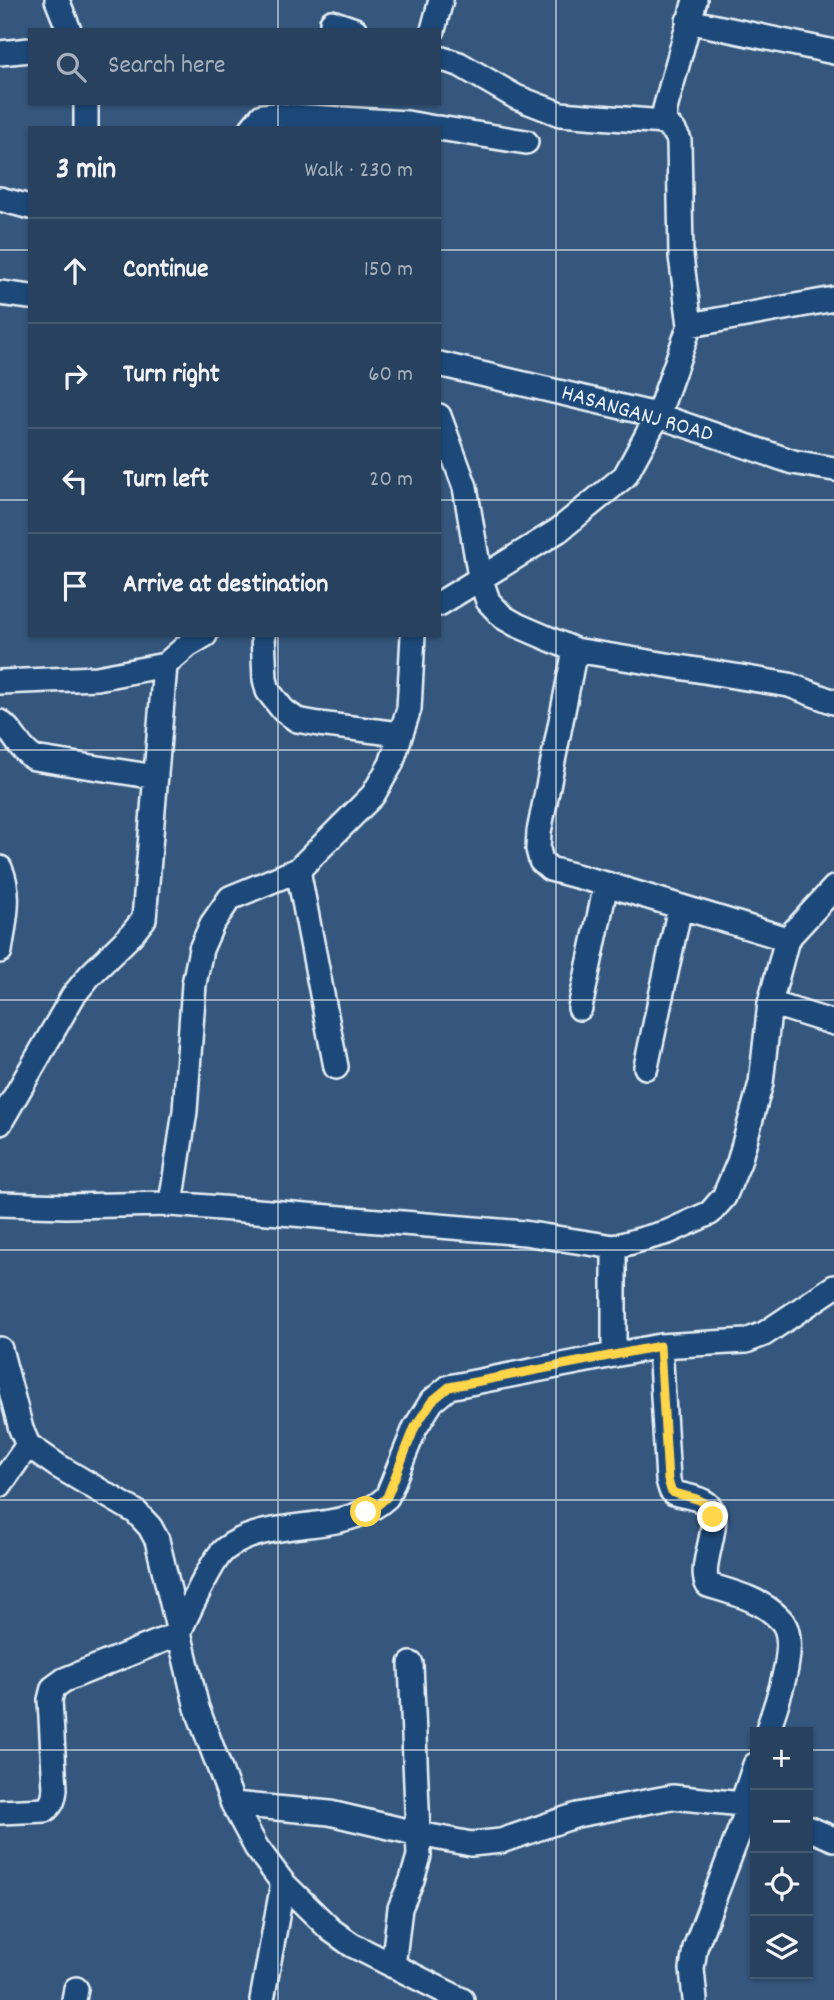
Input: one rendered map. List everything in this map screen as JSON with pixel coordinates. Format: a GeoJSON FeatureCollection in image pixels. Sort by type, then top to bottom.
{"type":"FeatureCollection","features":[{"type":"Feature","properties":{"kind":"street"},"geometry":{"type":"LineString","coordinates":[[57,0],[68,28]]}},
{"type":"Feature","properties":{"kind":"street"},"geometry":{"type":"LineString","coordinates":[[434,28],[441,0]]}},
{"type":"Feature","properties":{"kind":"street"},"geometry":{"type":"LineString","coordinates":[[664,122],[691,10],[834,52]]}},
{"type":"Feature","properties":{"kind":"street"},"geometry":{"type":"LineString","coordinates":[[332,22],[349,28]]}},
{"type":"Feature","properties":{"kind":"street"},"geometry":{"type":"LineString","coordinates":[[0,53],[28,50]]}},
{"type":"Feature","properties":{"kind":"street"},"geometry":{"type":"LineString","coordinates":[[441,59],[459,64],[516,97],[561,114],[664,122],[674,131],[679,140],[681,256],[690,325],[656,415],[625,476],[559,530],[441,603]]}},
{"type":"Feature","properties":{"kind":"street"},"geometry":{"type":"LineString","coordinates":[[86,105],[86,126]]}},
{"type":"Feature","properties":{"kind":"street"},"geometry":{"type":"LineString","coordinates":[[254,126],[262,116],[276,115],[422,126]]}},
{"type":"Feature","properties":{"kind":"street"},"geometry":{"type":"LineString","coordinates":[[441,129],[526,142]]}},
{"type":"Feature","properties":{"kind":"street"},"geometry":{"type":"LineString","coordinates":[[0,199],[28,206]]}},
{"type":"Feature","properties":{"kind":"street"},"geometry":{"type":"LineString","coordinates":[[0,293],[28,297]]}},
{"type":"Feature","properties":{"kind":"street"},"geometry":{"type":"LineString","coordinates":[[690,325],[834,299]]}},
{"type":"Feature","properties":{"kind":"street","name":"HASANGANJ ROAD"},"geometry":{"type":"LineString","coordinates":[[441,364],[656,415],[793,462],[834,469]]}},
{"type":"Feature","properties":{"kind":"street"},"geometry":{"type":"LineString","coordinates":[[441,421],[465,487],[481,577],[488,601],[503,617],[575,650],[789,685],[834,702]]}},
{"type":"Feature","properties":{"kind":"street"},"geometry":{"type":"LineString","coordinates":[[0,682],[97,678],[165,665],[202,637]]}},
{"type":"Feature","properties":{"kind":"street"},"geometry":{"type":"LineString","coordinates":[[263,637],[268,691],[275,702],[297,720],[400,734]]}},
{"type":"Feature","properties":{"kind":"street"},"geometry":{"type":"LineString","coordinates":[[171,1205],[185,1111],[194,984],[201,948],[212,924],[230,898],[298,870],[373,795],[391,764],[409,709],[413,637]]}},
{"type":"Feature","properties":{"kind":"street"},"geometry":{"type":"LineString","coordinates":[[575,650],[539,832],[538,849],[541,861],[550,870],[606,884],[787,939]]}},
{"type":"Feature","properties":{"kind":"street"},"geometry":{"type":"LineString","coordinates":[[0,1123],[73,996],[144,919],[165,665]]}},
{"type":"Feature","properties":{"kind":"street"},"geometry":{"type":"LineString","coordinates":[[0,722],[7,726],[24,752],[34,758],[156,778]]}},
{"type":"Feature","properties":{"kind":"street"},"geometry":{"type":"LineString","coordinates":[[0,868],[5,878],[7,907],[0,951]]}},
{"type":"Feature","properties":{"kind":"street"},"geometry":{"type":"LineString","coordinates":[[298,870],[336,1067]]}},
{"type":"Feature","properties":{"kind":"street"},"geometry":{"type":"LineString","coordinates":[[580,1008],[606,884]]}},
{"type":"Feature","properties":{"kind":"street"},"geometry":{"type":"LineString","coordinates":[[0,1204],[171,1205],[524,1233],[614,1247],[668,1232],[710,1213],[724,1197],[739,1162],[761,1083],[770,1003],[787,939],[834,888]]}},
{"type":"Feature","properties":{"kind":"street"},"geometry":{"type":"LineString","coordinates":[[646,1067],[680,907]]}},
{"type":"Feature","properties":{"kind":"street"},"geometry":{"type":"LineString","coordinates":[[770,1003],[834,1023]]}},
{"type":"Feature","properties":{"kind":"street"},"geometry":{"type":"LineString","coordinates":[[614,1247],[614,1355]]}},
{"type":"Feature","properties":{"kind":"street"},"geometry":{"type":"LineString","coordinates":[[0,1812],[45,1810],[54,1799],[50,1700],[53,1688],[64,1680],[178,1634],[223,1550],[258,1533],[321,1524],[366,1512],[378,1505],[387,1497],[415,1427],[432,1401],[449,1387],[660,1346],[746,1341],[764,1334],[834,1287]]}},
{"type":"Feature","properties":{"kind":"street"},"geometry":{"type":"LineString","coordinates":[[660,1346],[668,1480],[671,1490],[705,1502],[711,1508],[713,1517],[705,1579],[708,1585],[752,1599],[782,1620],[788,1634],[785,1682],[769,1727]]}},
{"type":"Feature","properties":{"kind":"street"},"geometry":{"type":"LineString","coordinates":[[0,1349],[28,1445],[136,1512],[150,1527],[157,1540],[197,1708],[233,1804],[256,1847],[282,1883],[331,1930],[352,1945],[462,2000]]}},
{"type":"Feature","properties":{"kind":"street"},"geometry":{"type":"LineString","coordinates":[[0,1485],[28,1445]]}},
{"type":"Feature","properties":{"kind":"street"},"geometry":{"type":"LineString","coordinates":[[394,1966],[400,1908],[419,1856],[411,1664]]}},
{"type":"Feature","properties":{"kind":"street"},"geometry":{"type":"LineString","coordinates":[[233,1804],[330,1813],[471,1844],[501,1841],[577,1815],[672,1797],[749,1806],[695,1948],[692,1969],[695,2000]]}},
{"type":"Feature","properties":{"kind":"street"},"geometry":{"type":"LineString","coordinates":[[813,1830],[834,1839]]}},
{"type":"Feature","properties":{"kind":"street"},"geometry":{"type":"LineString","coordinates":[[262,2000],[282,1883]]}},
{"type":"Feature","properties":{"kind":"route"},"geometry":{"type":"LineString","coordinates":[[366,1512],[387,1497],[415,1427],[432,1401],[449,1387],[660,1346],[668,1480],[671,1490],[705,1502],[711,1508],[713,1517]]}}]}
